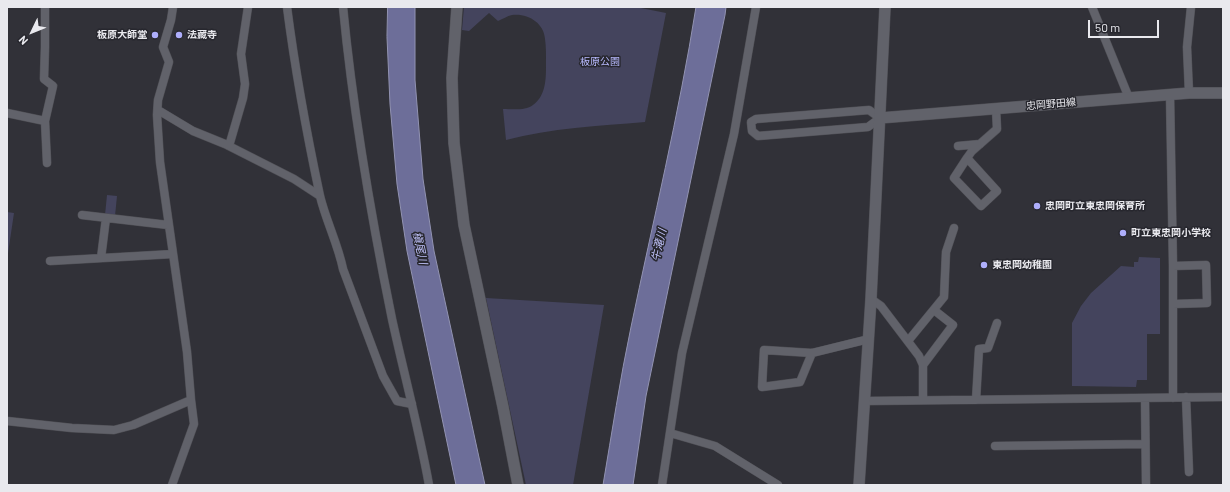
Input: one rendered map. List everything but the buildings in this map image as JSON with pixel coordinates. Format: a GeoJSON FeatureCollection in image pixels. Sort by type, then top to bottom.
{"type":"FeatureCollection","features":[{"type":"Feature","properties":{"kind":"street"},"geometry":{"type":"LineString","coordinates":[[45,7],[44,79],[53,86],[45,121],[47,163]]}},
{"type":"Feature","properties":{"kind":"street"},"geometry":{"type":"LineString","coordinates":[[172,485],[194,424],[187,352],[160,162],[158,100],[169,62],[163,47],[171,20],[173,7]]}},
{"type":"Feature","properties":{"kind":"street"},"geometry":{"type":"LineString","coordinates":[[229,146],[243,98],[245,84],[241,54],[248,7]]}},
{"type":"Feature","properties":{"kind":"street"},"geometry":{"type":"LineString","coordinates":[[287,7],[292,46],[320,196],[340,253],[343,269],[383,376],[397,401],[412,404]]}},
{"type":"Feature","properties":{"kind":"street"},"geometry":{"type":"LineString","coordinates":[[343,7],[347,47],[366,178],[392,319],[429,485]]}},
{"type":"Feature","properties":{"kind":"street"},"geometry":{"type":"LineString","coordinates":[[457,7],[452,78],[454,135],[464,225],[518,485]]}},
{"type":"Feature","properties":{"kind":"street"},"geometry":{"type":"LineString","coordinates":[[662,485],[682,353],[734,134],[756,7]]}},
{"type":"Feature","properties":{"kind":"street"},"geometry":{"type":"LineString","coordinates":[[859,485],[869,339],[885,7]]}},
{"type":"Feature","properties":{"kind":"street"},"geometry":{"type":"LineString","coordinates":[[1092,7],[1129,98]]}},
{"type":"Feature","properties":{"kind":"street"},"geometry":{"type":"LineString","coordinates":[[1188,92],[1187,48],[1191,7]]}},
{"type":"Feature","properties":{"kind":"street","name":"忠岡野田線"},"geometry":{"type":"LineString","coordinates":[[880,118],[1188,92],[1223,93]]}},
{"type":"Feature","properties":{"kind":"street"},"geometry":{"type":"LineString","coordinates":[[1170,94],[1173,266],[1172,398]]}},
{"type":"Feature","properties":{"kind":"street"},"geometry":{"type":"LineString","coordinates":[[967,158],[997,191],[981,206],[954,178],[967,158],[997,129],[996,109]]}},
{"type":"Feature","properties":{"kind":"street"},"geometry":{"type":"LineString","coordinates":[[158,110],[193,131],[229,146],[294,179],[320,196]]}},
{"type":"Feature","properties":{"kind":"street"},"geometry":{"type":"LineString","coordinates":[[869,110],[880,118],[868,127],[758,136],[752,131],[751,122],[756,119],[869,110]]}},
{"type":"Feature","properties":{"kind":"street"},"geometry":{"type":"LineString","coordinates":[[7,113],[45,121]]}},
{"type":"Feature","properties":{"kind":"street"},"geometry":{"type":"LineString","coordinates":[[958,146],[980,144]]}},
{"type":"Feature","properties":{"kind":"street"},"geometry":{"type":"LineString","coordinates":[[82,215],[168,225]]}},
{"type":"Feature","properties":{"kind":"street"},"geometry":{"type":"LineString","coordinates":[[101,258],[106,218]]}},
{"type":"Feature","properties":{"kind":"street"},"geometry":{"type":"LineString","coordinates":[[908,341],[944,297],[946,252],[954,228]]}},
{"type":"Feature","properties":{"kind":"street"},"geometry":{"type":"LineString","coordinates":[[50,261],[173,254]]}},
{"type":"Feature","properties":{"kind":"street"},"geometry":{"type":"LineString","coordinates":[[1173,266],[1206,265],[1207,303],[1173,304]]}},
{"type":"Feature","properties":{"kind":"street"},"geometry":{"type":"LineString","coordinates":[[871,299],[881,306],[920,356],[923,365],[923,400]]}},
{"type":"Feature","properties":{"kind":"street"},"geometry":{"type":"LineString","coordinates":[[923,365],[953,325],[934,310]]}},
{"type":"Feature","properties":{"kind":"street"},"geometry":{"type":"LineString","coordinates":[[976,400],[979,349],[988,348],[997,323]]}},
{"type":"Feature","properties":{"kind":"street"},"geometry":{"type":"LineString","coordinates":[[812,353],[800,382],[762,387],[764,350],[812,353],[869,339]]}},
{"type":"Feature","properties":{"kind":"street"},"geometry":{"type":"LineString","coordinates":[[1186,397],[1189,472]]}},
{"type":"Feature","properties":{"kind":"street"},"geometry":{"type":"LineString","coordinates":[[865,401],[1223,397]]}},
{"type":"Feature","properties":{"kind":"street"},"geometry":{"type":"LineString","coordinates":[[1145,398],[1146,485]]}},
{"type":"Feature","properties":{"kind":"street"},"geometry":{"type":"LineString","coordinates":[[7,421],[72,428],[114,430],[133,425],[191,400]]}},
{"type":"Feature","properties":{"kind":"street"},"geometry":{"type":"LineString","coordinates":[[670,432],[714,446],[778,485]]}},
{"type":"Feature","properties":{"kind":"street"},"geometry":{"type":"LineString","coordinates":[[995,446],[1145,444]]}},
{"type":"Feature","properties":{"kind":"green space","name":"板原公園"},"geometry":{"type":"Polygon","coordinates":[[[464,7],[636,7],[666,13],[645,122],[558,130],[506,140],[503,109],[530,107],[538,101],[543,91],[546,79],[546,47],[544,33],[542,28],[529,17],[512,15],[498,21],[489,13],[469,31],[462,30],[464,7]]]}},
{"type":"Feature","properties":{"kind":"green space"},"geometry":{"type":"Polygon","coordinates":[[[107,195],[117,196],[115,216],[105,215],[107,195]]]}},
{"type":"Feature","properties":{"kind":"green space"},"geometry":{"type":"Polygon","coordinates":[[[7,212],[14,213],[7,260],[7,212]]]}},
{"type":"Feature","properties":{"kind":"green space"},"geometry":{"type":"Polygon","coordinates":[[[1139,257],[1160,258],[1160,334],[1147,334],[1147,380],[1137,380],[1136,387],[1072,386],[1072,323],[1081,306],[1091,293],[1121,266],[1134,267],[1134,262],[1138,262],[1139,257]]]}},
{"type":"Feature","properties":{"kind":"green space"},"geometry":{"type":"Polygon","coordinates":[[[486,298],[604,305],[573,485],[526,485],[486,298]]]}},
{"type":"Feature","properties":{"kind":"water","name":"槇尾川"},"geometry":{"type":"Polygon","coordinates":[[[388,7],[415,7],[415,80],[423,179],[434,251],[485,485],[456,485],[407,251],[397,184],[390,104],[387,37],[388,7]]]}},
{"type":"Feature","properties":{"kind":"water","name":"牛滝川"},"geometry":{"type":"Polygon","coordinates":[[[696,7],[726,7],[646,396],[633,485],[603,485],[627,347],[674,127],[696,7]]]}},
{"type":"Feature","properties":{"kind":"place","name":"板原大師堂"},"geometry":{"type":"Point","coordinates":[155,35]}},
{"type":"Feature","properties":{"kind":"place","name":"法藏寺"},"geometry":{"type":"Point","coordinates":[179,35]}},
{"type":"Feature","properties":{"kind":"place","name":"忠岡町立東忠岡保育所"},"geometry":{"type":"Point","coordinates":[1037,206]}},
{"type":"Feature","properties":{"kind":"place","name":"町立東忠岡小学校"},"geometry":{"type":"Point","coordinates":[1123,233]}},
{"type":"Feature","properties":{"kind":"place","name":"東忠岡幼稚園"},"geometry":{"type":"Point","coordinates":[984,265]}}]}
